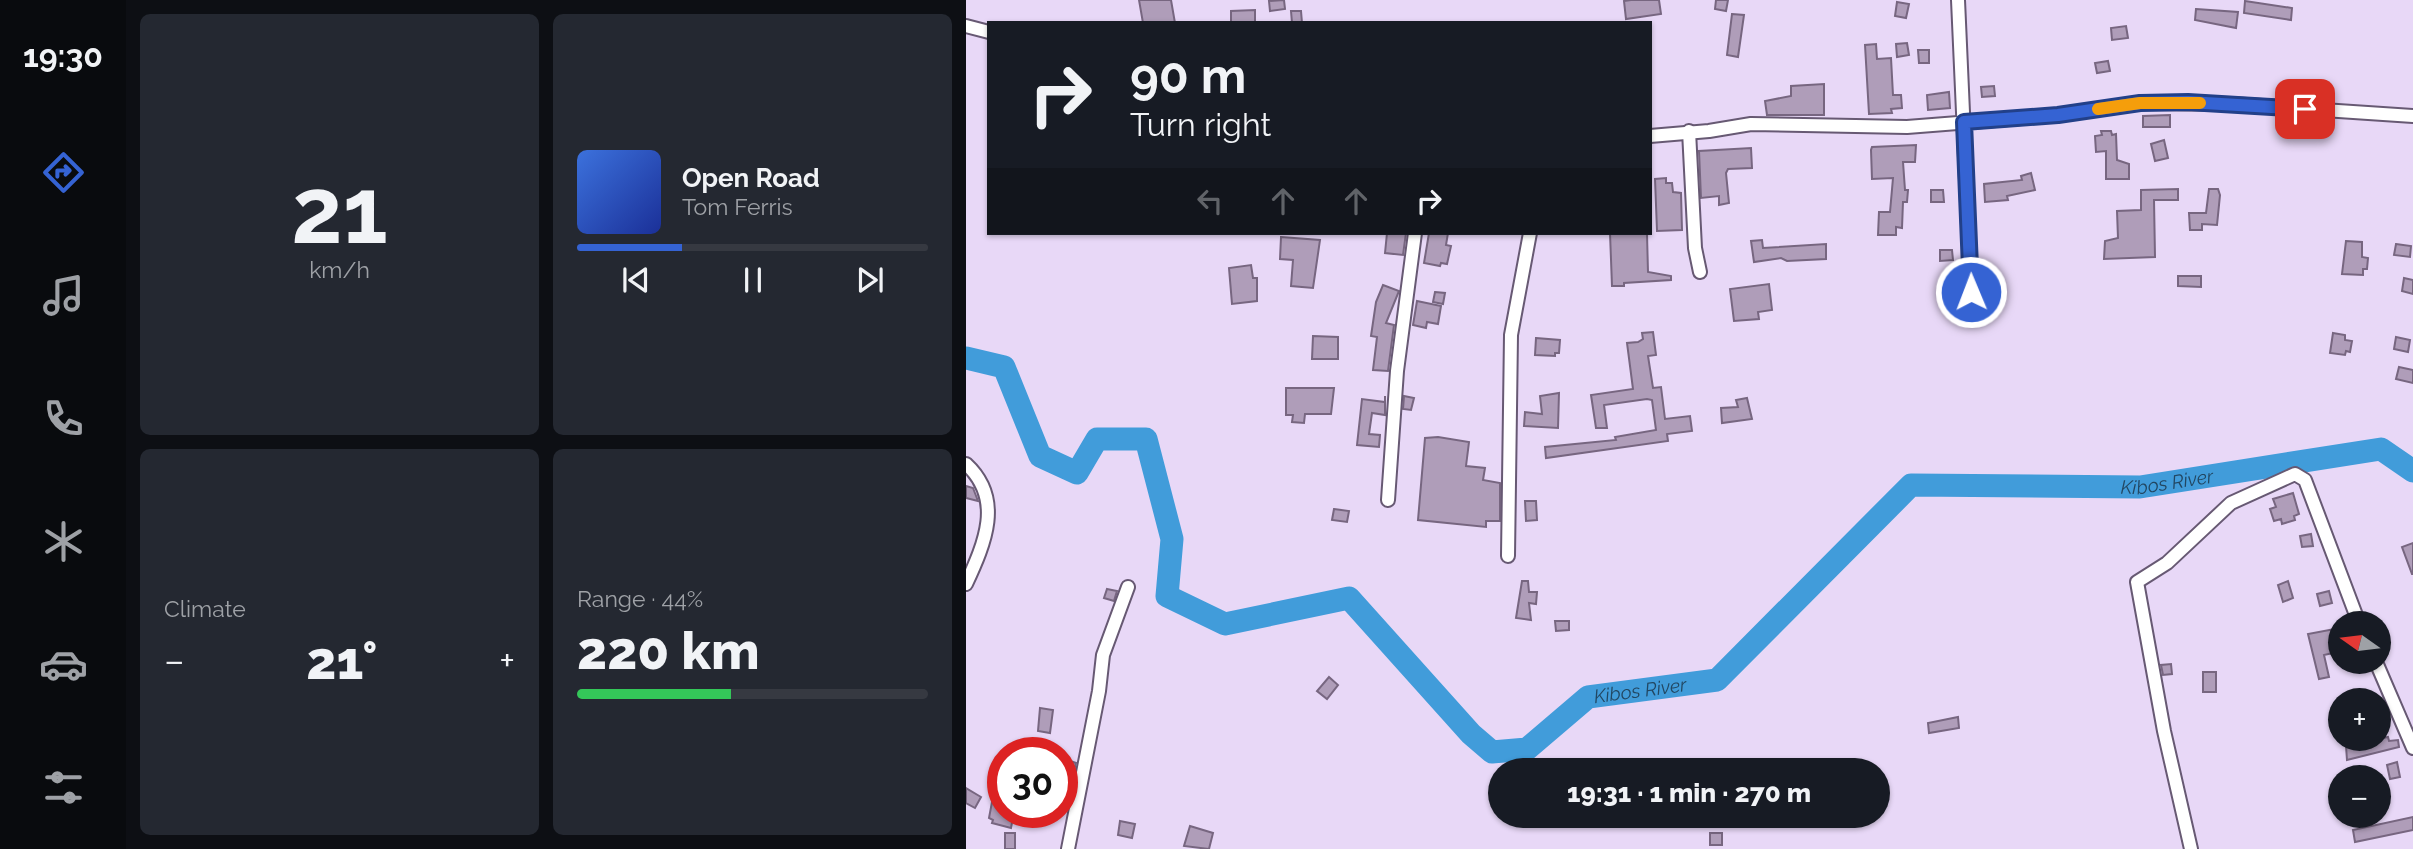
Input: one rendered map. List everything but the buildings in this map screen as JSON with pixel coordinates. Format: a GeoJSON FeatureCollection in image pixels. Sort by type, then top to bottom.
{"type":"FeatureCollection","features":[{"type":"Feature","properties":{"kind":"street"},"geometry":{"type":"LineString","coordinates":[[1958,0],[1971,292]]}},
{"type":"Feature","properties":{"kind":"street"},"geometry":{"type":"LineString","coordinates":[[966,26],[987,31]]}},
{"type":"Feature","properties":{"kind":"street"},"geometry":{"type":"LineString","coordinates":[[1652,136],[1751,124],[1907,127],[2058,115],[2140,103],[2188,102],[2413,117]]}},
{"type":"Feature","properties":{"kind":"street"},"geometry":{"type":"LineString","coordinates":[[1689,131],[1695,248],[1700,272]]}},
{"type":"Feature","properties":{"kind":"street"},"geometry":{"type":"LineString","coordinates":[[1388,500],[1396,371],[1415,235]]}},
{"type":"Feature","properties":{"kind":"street"},"geometry":{"type":"LineString","coordinates":[[1508,556],[1511,335],[1530,235]]}},
{"type":"Feature","properties":{"kind":"street"},"geometry":{"type":"LineString","coordinates":[[966,464],[984,486],[988,518],[982,549],[966,584]]}},
{"type":"Feature","properties":{"kind":"street"},"geometry":{"type":"LineString","coordinates":[[2191,849],[2164,731],[2137,582],[2167,563],[2231,503],[2295,474],[2305,480],[2354,611]]}},
{"type":"Feature","properties":{"kind":"street"},"geometry":{"type":"LineString","coordinates":[[1068,849],[1099,691],[1103,655],[1128,587]]}},
{"type":"Feature","properties":{"kind":"street"},"geometry":{"type":"LineString","coordinates":[[2380,674],[2413,748]]}},
{"type":"Feature","properties":{"kind":"waterway","name":"Kibos River"},"geometry":{"type":"LineString","coordinates":[[966,358],[1004,367],[1040,456],[1077,473],[1097,439],[1146,439],[1172,539],[1167,596],[1225,624],[1349,598],[1471,734],[1492,752],[1527,749],[1588,697],[1717,680],[1911,485],[2140,487],[2381,449],[2413,471]]}},
{"type":"Feature","properties":{"kind":"slow traffic"},"geometry":{"type":"LineString","coordinates":[[2098,109],[2140,103],[2200,103]]}},
{"type":"Feature","properties":{"kind":"route"},"geometry":{"type":"LineString","coordinates":[[1971,292],[1964,122],[2058,115],[2140,103],[2188,102],[2305,109]]}}]}
